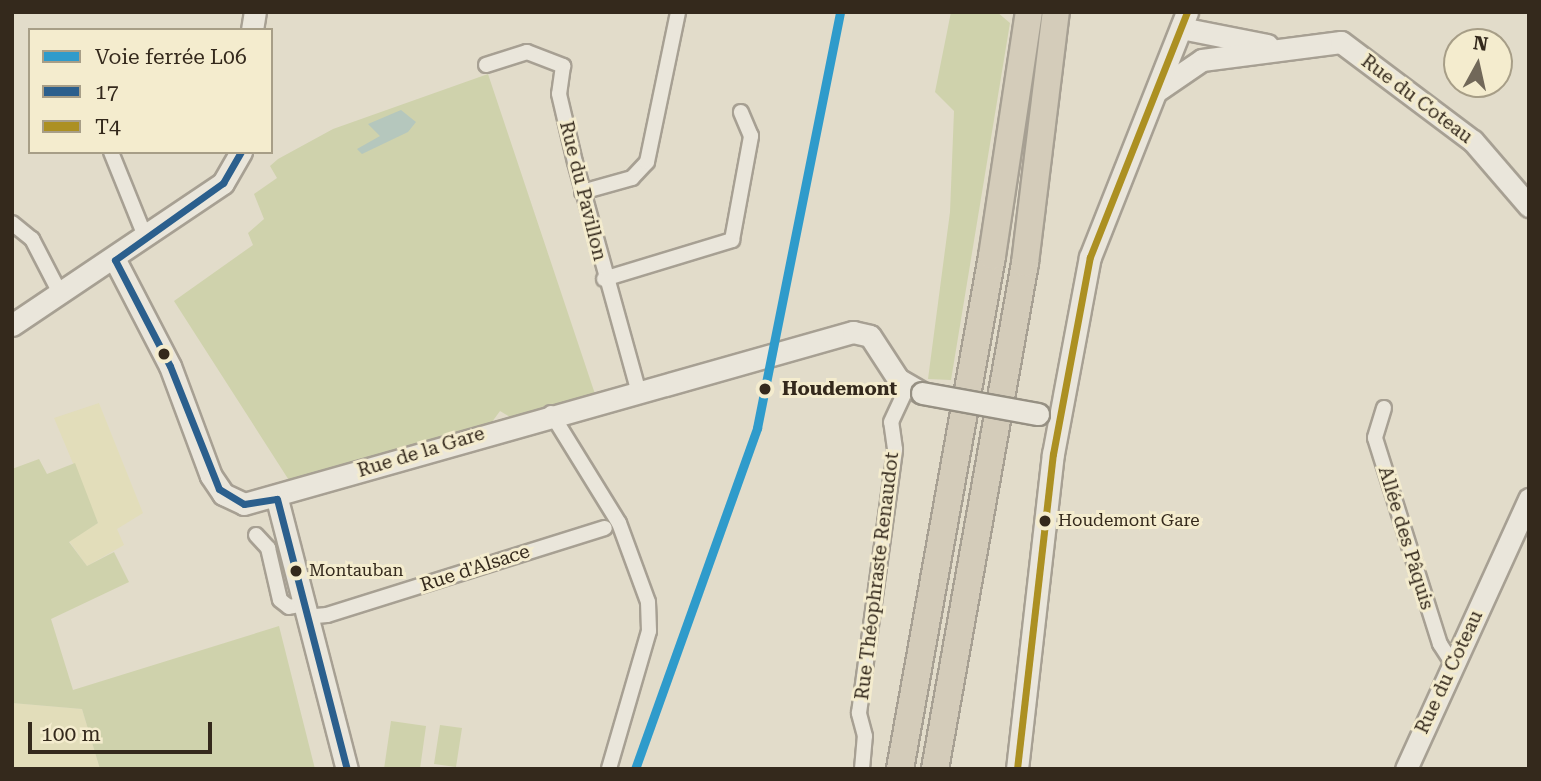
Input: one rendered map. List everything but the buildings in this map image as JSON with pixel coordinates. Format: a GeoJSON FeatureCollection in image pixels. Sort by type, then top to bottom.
{"type":"FeatureCollection","features":[{"type":"Feature","properties":{"kind":"highway"},"geometry":{"type":"LineString","coordinates":[[900,769],[992,256],[1029,12]]}},
{"type":"Feature","properties":{"kind":"highway"},"geometry":{"type":"LineString","coordinates":[[935,769],[1025,263],[1056,12]]}},
{"type":"Feature","properties":{"kind":"street"},"geometry":{"type":"LineString","coordinates":[[582,192],[632,178],[647,162],[678,12]]}},
{"type":"Feature","properties":{"kind":"street"},"geometry":{"type":"LineString","coordinates":[[1184,20],[1212,58]]}},
{"type":"Feature","properties":{"kind":"street"},"geometry":{"type":"LineString","coordinates":[[1026,769],[1024,741],[1048,417],[1097,230],[1184,20]]}},
{"type":"Feature","properties":{"kind":"street","name":"Rue du Coteau"},"geometry":{"type":"LineString","coordinates":[[1184,20],[1202,21],[1279,48]]}},
{"type":"Feature","properties":{"kind":"street","name":"Rue du Coteau"},"geometry":{"type":"LineString","coordinates":[[1152,97],[1182,68],[1212,58],[1279,48],[1347,46],[1474,141],[1529,206]]}},
{"type":"Feature","properties":{"kind":"street","name":"Rue du Pavillon"},"geometry":{"type":"LineString","coordinates":[[486,65],[527,52],[563,66],[559,94],[604,279],[639,393]]}},
{"type":"Feature","properties":{"kind":"street"},"geometry":{"type":"LineString","coordinates":[[604,279],[732,240],[751,136],[740,112]]}},
{"type":"Feature","properties":{"kind":"street"},"geometry":{"type":"LineString","coordinates":[[112,154],[145,236]]}},
{"type":"Feature","properties":{"kind":"street"},"geometry":{"type":"LineString","coordinates":[[12,324],[115,260],[145,236],[223,183],[237,154]]}},
{"type":"Feature","properties":{"kind":"street"},"geometry":{"type":"LineString","coordinates":[[12,223],[32,239],[60,293]]}},
{"type":"Feature","properties":{"kind":"street","name":"Rue de la Gare"},"geometry":{"type":"LineString","coordinates":[[115,260],[170,366],[219,489],[244,504],[277,499],[551,413],[639,393],[843,334],[870,336],[914,390]]}},
{"type":"Feature","properties":{"kind":"street"},"geometry":{"type":"LineString","coordinates":[[914,390],[1048,417]]}},
{"type":"Feature","properties":{"kind":"street","name":"Rue Théophraste Renaudot"},"geometry":{"type":"LineString","coordinates":[[862,769],[865,736],[859,713],[895,449],[891,422],[914,390]]}},
{"type":"Feature","properties":{"kind":"street","name":"Allée des Pâquis"},"geometry":{"type":"LineString","coordinates":[[1384,408],[1375,438],[1440,644],[1453,664]]}},
{"type":"Feature","properties":{"kind":"street"},"geometry":{"type":"LineString","coordinates":[[551,413],[619,523],[650,618],[609,769]]}},
{"type":"Feature","properties":{"kind":"street"},"geometry":{"type":"LineString","coordinates":[[277,499],[347,769]]}},
{"type":"Feature","properties":{"kind":"street","name":"Rue du Coteau"},"geometry":{"type":"LineString","coordinates":[[1406,769],[1529,499]]}},
{"type":"Feature","properties":{"kind":"street","name":"Rue d'Alsace"},"geometry":{"type":"LineString","coordinates":[[304,610],[327,615],[605,527]]}},
{"type":"Feature","properties":{"kind":"street"},"geometry":{"type":"LineString","coordinates":[[256,535],[268,548],[280,600],[289,607],[304,610]]}},
{"type":"Feature","properties":{"kind":"street"},"geometry":{"type":"LineString","coordinates":[[1017,769],[1024,741]]}},
{"type":"Feature","properties":{"kind":"shaded area"},"geometry":{"type":"Polygon","coordinates":[[[401,110],[416,122],[408,132],[362,154],[357,149],[380,136],[368,124],[401,110]]]}},
{"type":"Feature","properties":{"kind":"shaded area"},"geometry":{"type":"Polygon","coordinates":[[[99,403],[143,513],[117,529],[124,545],[87,566],[69,541],[98,523],[54,418],[99,403]]]}},
{"type":"Feature","properties":{"kind":"shaded area"},"geometry":{"type":"Polygon","coordinates":[[[12,703],[82,709],[100,769],[12,769],[12,703]]]}},
{"type":"Feature","properties":{"kind":"green space"},"geometry":{"type":"Polygon","coordinates":[[[951,12],[997,12],[1010,23],[951,380],[928,379],[950,212],[954,111],[935,92],[951,12]]]}},
{"type":"Feature","properties":{"kind":"green space"},"geometry":{"type":"Polygon","coordinates":[[[488,74],[595,394],[510,417],[500,411],[492,422],[292,485],[174,301],[253,245],[248,233],[264,219],[254,194],[277,178],[270,166],[278,159],[333,129],[488,74]]]}},
{"type":"Feature","properties":{"kind":"green space"},"geometry":{"type":"Polygon","coordinates":[[[39,459],[47,474],[75,463],[98,523],[69,542],[87,566],[114,552],[129,582],[51,619],[73,690],[279,626],[315,769],[100,769],[82,709],[12,703],[12,469],[39,459]]]}},
{"type":"Feature","properties":{"kind":"green space"},"geometry":{"type":"Polygon","coordinates":[[[391,721],[426,726],[420,769],[384,769],[391,721]]]}},
{"type":"Feature","properties":{"kind":"green space"},"geometry":{"type":"Polygon","coordinates":[[[440,725],[462,728],[456,767],[434,764],[440,725]]]}},
{"type":"Feature","properties":{"kind":"rail line","name":"L06"},"geometry":{"type":"LineString","coordinates":[[635,769],[757,428],[840,12]]}},
{"type":"Feature","properties":{"kind":"transit line","name":"T4"},"geometry":{"type":"LineString","coordinates":[[1017,769],[1053,454],[1090,257],[1187,12]]}},
{"type":"Feature","properties":{"kind":"transit line","name":"17"},"geometry":{"type":"LineString","coordinates":[[115,260],[223,183],[240,154]]}},
{"type":"Feature","properties":{"kind":"transit line","name":"17"},"geometry":{"type":"LineString","coordinates":[[115,260],[170,366],[219,489],[244,504],[277,499]]}},
{"type":"Feature","properties":{"kind":"transit line","name":"17"},"geometry":{"type":"LineString","coordinates":[[277,499],[347,769]]}},
{"type":"Feature","properties":{"kind":"place","name":"Houdemont"},"geometry":{"type":"Point","coordinates":[765,389]}},
{"type":"Feature","properties":{"kind":"place","name":"Houdemont Gare"},"geometry":{"type":"Point","coordinates":[1045,521]}},
{"type":"Feature","properties":{"kind":"place","name":"Montauban"},"geometry":{"type":"Point","coordinates":[296,571]}}]}
